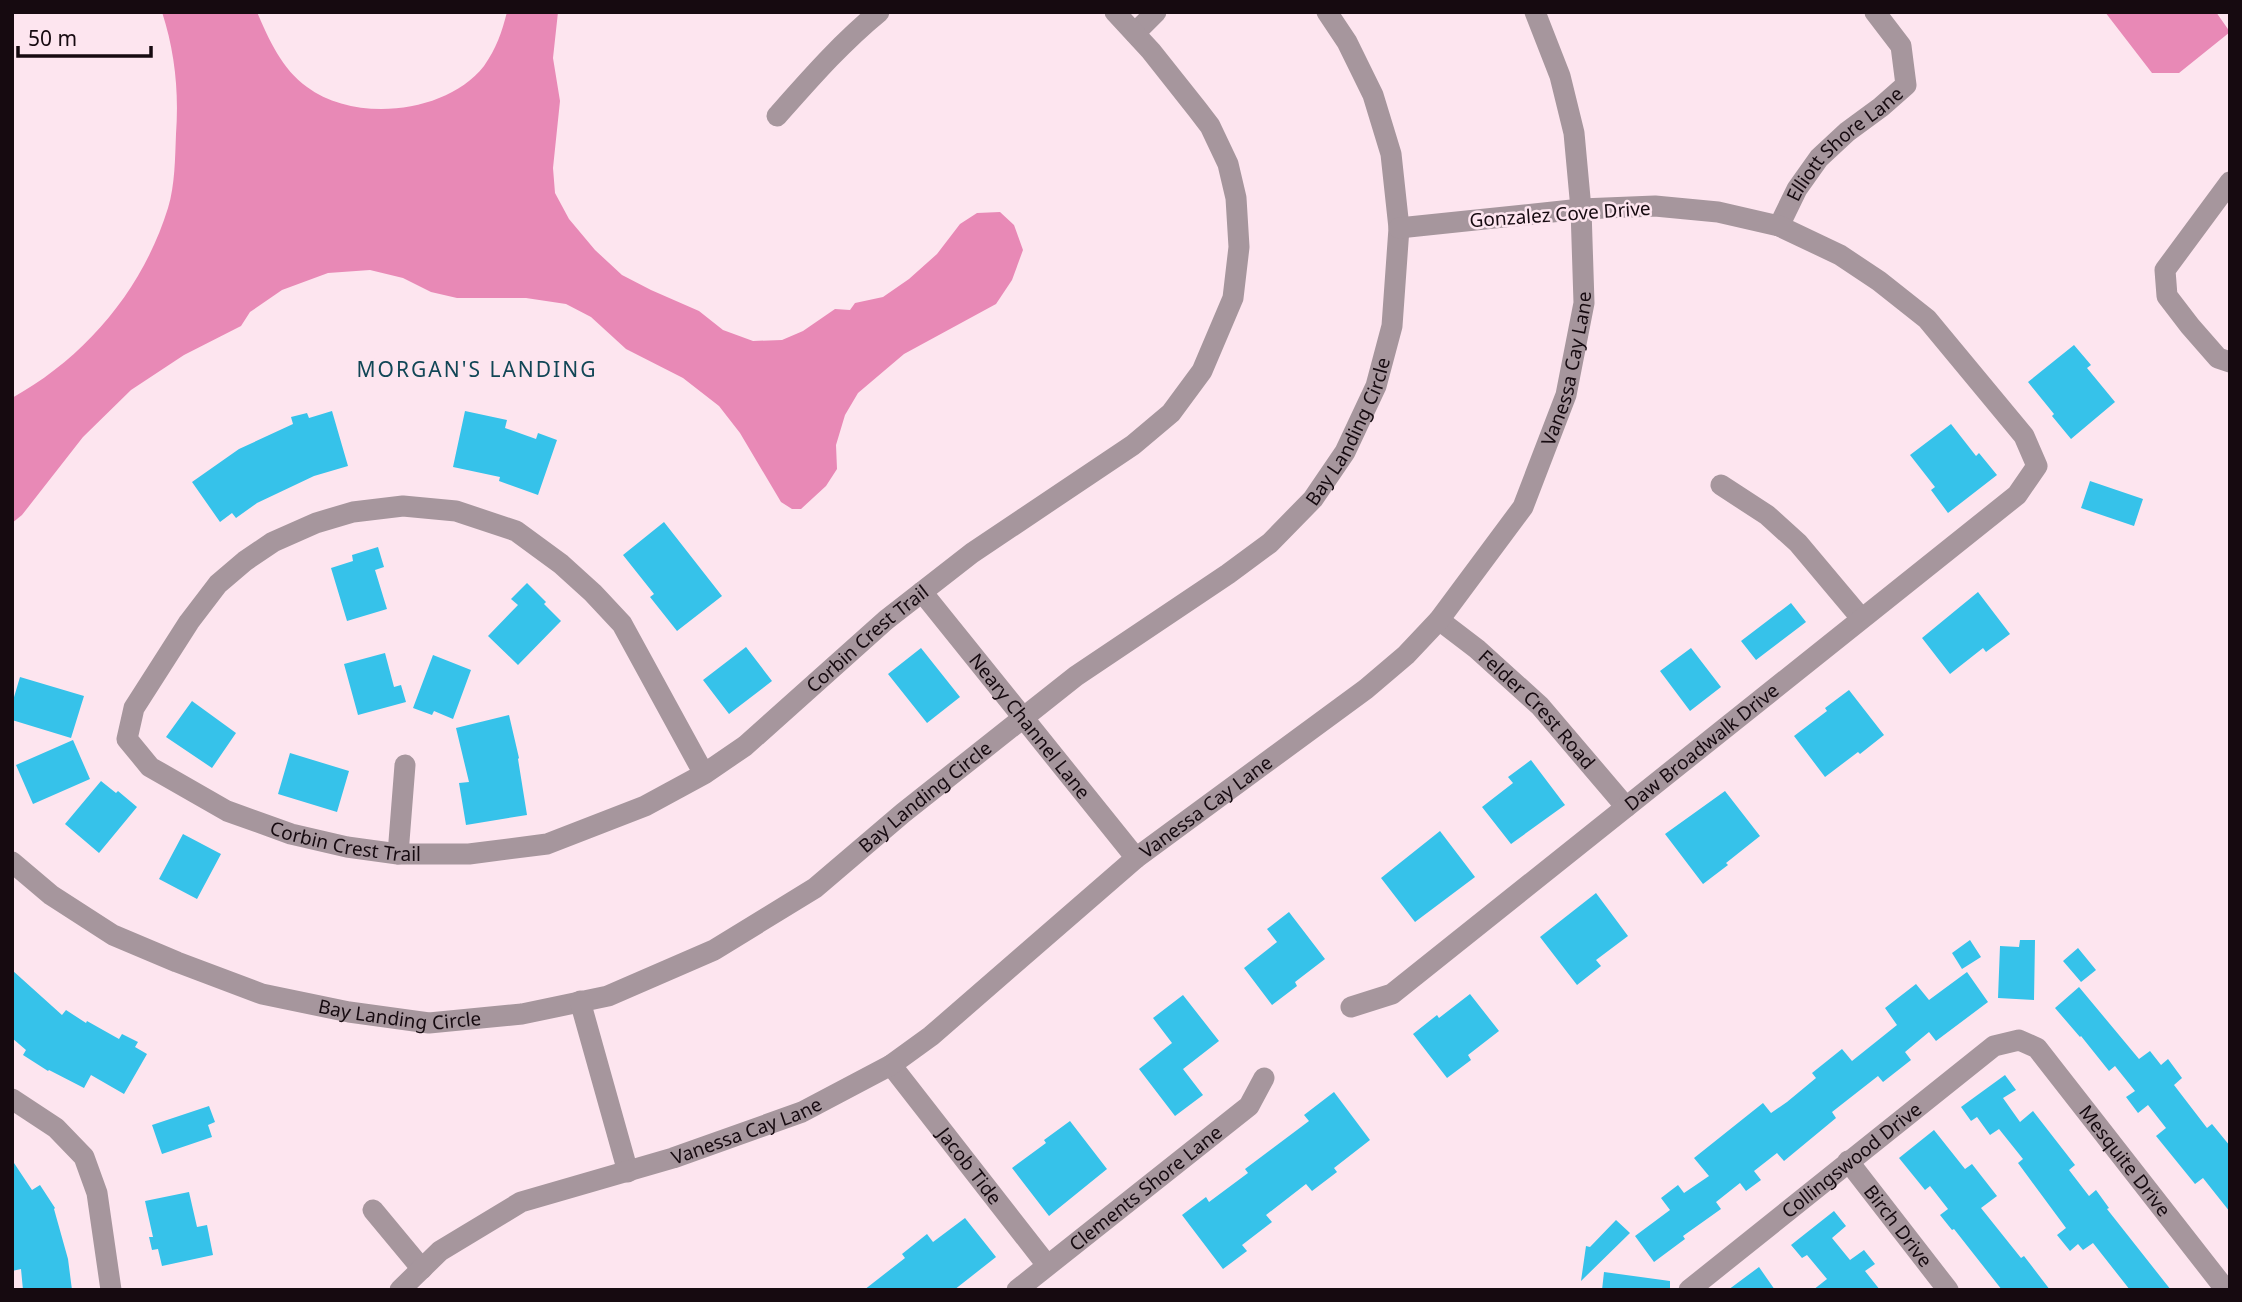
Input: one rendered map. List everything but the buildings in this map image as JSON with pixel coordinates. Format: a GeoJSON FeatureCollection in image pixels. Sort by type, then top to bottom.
{"type":"FeatureCollection","features":[{"type":"Feature","properties":{"kind":"street"},"geometry":{"type":"LineString","coordinates":[[777,116],[860,27],[879,12]]}},
{"type":"Feature","properties":{"kind":"street","name":"Corbin Crest Trail"},"geometry":{"type":"LineString","coordinates":[[704,774],[622,624],[561,564],[516,531],[456,511],[403,506],[353,512],[316,523],[273,542],[245,561],[218,584],[189,622],[134,708],[127,739],[150,767],[227,811],[291,834],[347,847],[398,854],[469,854],[547,844],[645,806],[704,774],[745,746],[886,620],[972,553],[1133,445],[1171,413],[1202,371],[1233,298],[1239,247],[1236,198],[1228,164],[1203,118],[1115,12]]}},
{"type":"Feature","properties":{"kind":"street"},"geometry":{"type":"LineString","coordinates":[[1135,33],[1156,12]]}},
{"type":"Feature","properties":{"kind":"street","name":"Bay Landing Circle"},"geometry":{"type":"LineString","coordinates":[[12,862],[51,895],[113,935],[177,962],[262,994],[349,1012],[429,1023],[522,1014],[608,996],[714,950],[815,888],[903,813],[1076,676],[1270,543],[1313,499],[1345,452],[1376,386],[1392,326],[1399,228],[1391,154],[1373,95],[1347,42],[1327,12]]}},
{"type":"Feature","properties":{"kind":"street","name":"Vanessa Cay Lane"},"geometry":{"type":"LineString","coordinates":[[400,1290],[440,1251],[521,1202],[673,1158],[802,1112],[891,1065],[931,1035],[1136,858],[1366,688],[1406,655],[1439,620],[1523,507],[1566,395],[1584,303],[1581,209],[1574,133],[1560,76],[1535,12]]}},
{"type":"Feature","properties":{"kind":"street","name":"Elliott Shore Lane"},"geometry":{"type":"LineString","coordinates":[[1779,226],[1797,189],[1819,158],[1906,85],[1901,46],[1874,12]]}},
{"type":"Feature","properties":{"kind":"street"},"geometry":{"type":"LineString","coordinates":[[2230,183],[2165,271],[2167,296],[2218,358],[2230,362]]}},
{"type":"Feature","properties":{"kind":"street","name":"Gonzalez Cove Drive"},"geometry":{"type":"LineString","coordinates":[[1399,228],[1581,209],[1655,206],[1718,212],[1779,226],[1840,255],[1880,281],[1927,319],[2024,436],[2037,466]]}},
{"type":"Feature","properties":{"kind":"street","name":"Daw Broadwalk Drive"},"geometry":{"type":"LineString","coordinates":[[1350,1007],[1392,994],[2017,495],[2037,466]]}},
{"type":"Feature","properties":{"kind":"street"},"geometry":{"type":"LineString","coordinates":[[1721,485],[1767,515],[1798,543],[1861,618]]}},
{"type":"Feature","properties":{"kind":"street","name":"Neary Channel Lane"},"geometry":{"type":"LineString","coordinates":[[922,592],[1136,858]]}},
{"type":"Feature","properties":{"kind":"street","name":"Felder Crest Road"},"geometry":{"type":"LineString","coordinates":[[1439,620],[1477,649],[1540,706],[1626,807]]}},
{"type":"Feature","properties":{"kind":"street"},"geometry":{"type":"LineString","coordinates":[[398,854],[405,765]]}},
{"type":"Feature","properties":{"kind":"street"},"geometry":{"type":"LineString","coordinates":[[580,1002],[628,1172]]}},
{"type":"Feature","properties":{"kind":"street","name":"Collingswood Drive"},"geometry":{"type":"LineString","coordinates":[[1689,1290],[1994,1046],[2019,1041]]}},
{"type":"Feature","properties":{"kind":"street","name":"Mesquite Drive"},"geometry":{"type":"LineString","coordinates":[[2019,1041],[2037,1048],[2226,1290]]}},
{"type":"Feature","properties":{"kind":"street","name":"Jacob Tide"},"geometry":{"type":"LineString","coordinates":[[891,1065],[1047,1265]]}},
{"type":"Feature","properties":{"kind":"street","name":"Clements Shore Lane"},"geometry":{"type":"LineString","coordinates":[[1017,1290],[1249,1105],[1264,1078]]}},
{"type":"Feature","properties":{"kind":"street"},"geometry":{"type":"LineString","coordinates":[[12,1099],[57,1128],[84,1157],[97,1193],[111,1290]]}},
{"type":"Feature","properties":{"kind":"street","name":"Birch Drive"},"geometry":{"type":"LineString","coordinates":[[1848,1161],[1948,1290]]}},
{"type":"Feature","properties":{"kind":"street"},"geometry":{"type":"LineString","coordinates":[[373,1210],[422,1269]]}},
{"type":"Feature","properties":{"kind":"shaded area"},"geometry":{"type":"Polygon","coordinates":[[[162,12],[257,12],[277,53],[298,80],[327,98],[350,106],[374,109],[424,103],[447,95],[467,82],[484,66],[492,53],[507,12],[558,12],[553,58],[560,101],[553,168],[555,193],[569,219],[595,250],[622,275],[699,311],[723,330],[753,341],[782,340],[803,331],[835,309],[850,310],[855,303],[883,297],[909,279],[937,254],[960,224],[977,213],[1000,212],[1014,225],[1023,250],[1012,280],[996,304],[904,354],[858,393],[845,415],[836,445],[837,469],[826,486],[801,509],[792,509],[781,502],[740,433],[719,406],[683,378],[626,349],[591,317],[566,304],[526,298],[457,298],[431,292],[403,278],[370,270],[328,273],[282,290],[250,312],[241,326],[184,355],[131,390],[83,437],[22,515],[12,523],[12,398],[64,362],[108,318],[143,266],[168,208],[174,171],[177,103],[173,57],[162,12]]]}},
{"type":"Feature","properties":{"kind":"shaded area"},"geometry":{"type":"Polygon","coordinates":[[[2105,12],[2216,12],[2230,32],[2179,73],[2152,73],[2105,12]]]}},
{"type":"Feature","properties":{"kind":"district","name":"MORGAN'S LANDING"},"geometry":{"type":"Point","coordinates":[477,369]}}]}
